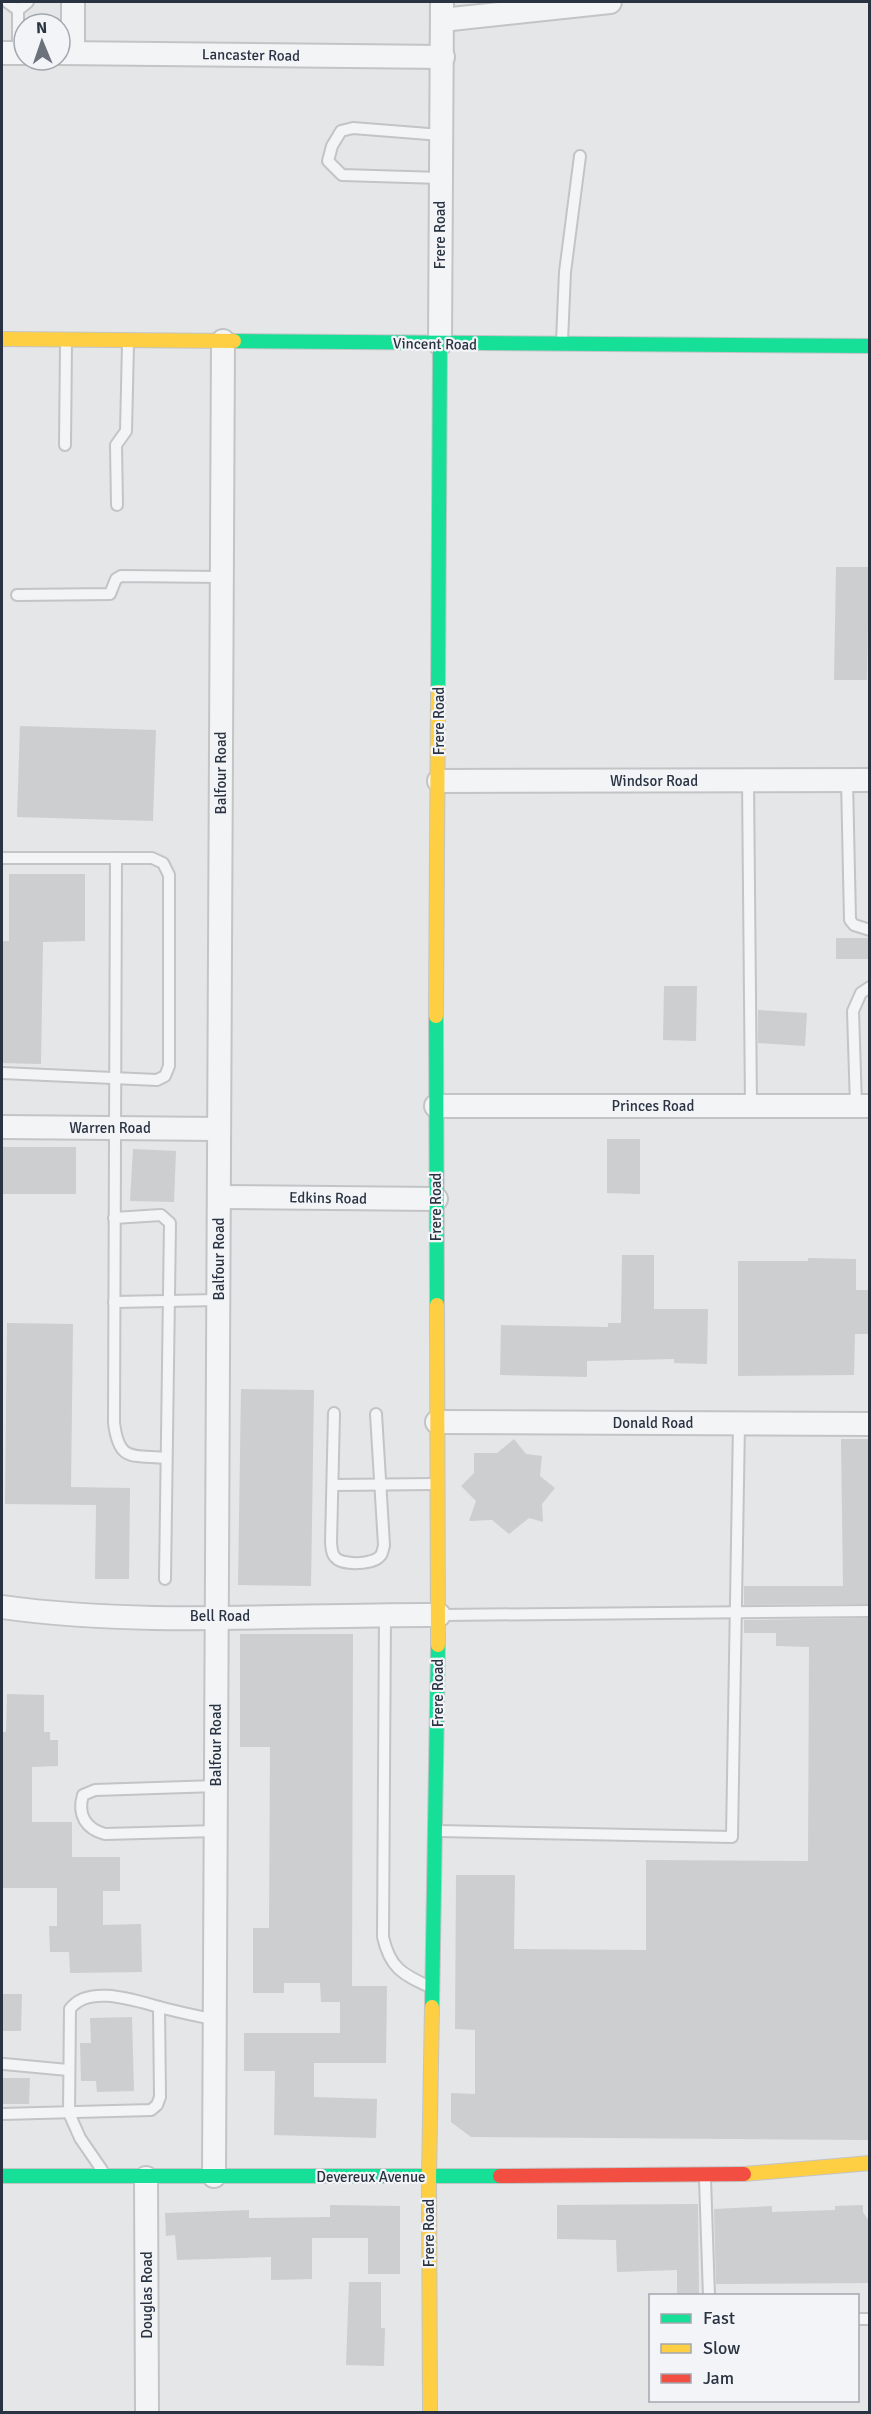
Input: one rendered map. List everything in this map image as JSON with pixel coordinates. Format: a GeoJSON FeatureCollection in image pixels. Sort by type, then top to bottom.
{"type":"FeatureCollection","features":[{"type":"Feature","properties":{"kind":"street"},"geometry":{"type":"LineString","coordinates":[[442,11],[610,2]]}},
{"type":"Feature","properties":{"kind":"street","name":"Frere Road"},"geometry":{"type":"LineString","coordinates":[[430,2412],[429,2177],[437,1831],[439,1615],[436,1106],[442,11]]}},
{"type":"Feature","properties":{"kind":"street","name":"Lancaster Road"},"geometry":{"type":"LineString","coordinates":[[72,53],[442,57]]}},
{"type":"Feature","properties":{"kind":"street","name":"Vincent Road"},"geometry":{"type":"LineString","coordinates":[[2,339],[870,346]]}},
{"type":"Feature","properties":{"kind":"street","name":"Balfour Road"},"geometry":{"type":"LineString","coordinates":[[214,2176],[223,341]]}},
{"type":"Feature","properties":{"kind":"street","name":"Windsor Road"},"geometry":{"type":"LineString","coordinates":[[439,781],[858,780]]}},
{"type":"Feature","properties":{"kind":"street","name":"Princes Road"},"geometry":{"type":"LineString","coordinates":[[436,1106],[863,1106]]}},
{"type":"Feature","properties":{"kind":"street","name":"Warren Road"},"geometry":{"type":"LineString","coordinates":[[2,1127],[219,1129]]}},
{"type":"Feature","properties":{"kind":"street","name":"Edkins Road"},"geometry":{"type":"LineString","coordinates":[[220,1197],[436,1199]]}},
{"type":"Feature","properties":{"kind":"street","name":"Donald Road"},"geometry":{"type":"LineString","coordinates":[[437,1422],[870,1424]]}},
{"type":"Feature","properties":{"kind":"street","name":"Bell Road"},"geometry":{"type":"LineString","coordinates":[[2,1607],[83,1614],[439,1615]]}},
{"type":"Feature","properties":{"kind":"street","name":"Devereux Avenue"},"geometry":{"type":"LineString","coordinates":[[2,2176],[107,2178],[705,2176],[741,2175],[870,2163]]}},
{"type":"Feature","properties":{"kind":"street","name":"Devereux Avenue"},"geometry":{"type":"LineString","coordinates":[[741,2175],[818,2182]]}},
{"type":"Feature","properties":{"kind":"street","name":"Douglas Road"},"geometry":{"type":"LineString","coordinates":[[146,2178],[147,2412]]}},
{"type":"Feature","properties":{"kind":"lane"},"geometry":{"type":"LineString","coordinates":[[7,2],[18,10],[28,2]]}},
{"type":"Feature","properties":{"kind":"lane"},"geometry":{"type":"LineString","coordinates":[[441,135],[353,128],[341,131],[328,161],[342,175],[441,178]]}},
{"type":"Feature","properties":{"kind":"lane"},"geometry":{"type":"LineString","coordinates":[[562,345],[565,272],[580,156]]}},
{"type":"Feature","properties":{"kind":"lane"},"geometry":{"type":"LineString","coordinates":[[65,445],[66,340]]}},
{"type":"Feature","properties":{"kind":"lane"},"geometry":{"type":"LineString","coordinates":[[117,505],[116,445],[126,431],[128,340]]}},
{"type":"Feature","properties":{"kind":"lane"},"geometry":{"type":"LineString","coordinates":[[17,595],[110,594],[116,579],[121,576],[222,577]]}},
{"type":"Feature","properties":{"kind":"lane"},"geometry":{"type":"LineString","coordinates":[[748,780],[751,1106]]}},
{"type":"Feature","properties":{"kind":"lane"},"geometry":{"type":"LineString","coordinates":[[858,780],[850,920],[854,925],[870,930]]}},
{"type":"Feature","properties":{"kind":"lane"},"geometry":{"type":"LineString","coordinates":[[2,858],[152,858],[163,863],[169,875],[169,1066],[165,1076],[157,1080],[2,1073]]}},
{"type":"Feature","properties":{"kind":"lane"},"geometry":{"type":"LineString","coordinates":[[116,858],[114,1423],[117,1443],[122,1452],[134,1456],[166,1458]]}},
{"type":"Feature","properties":{"kind":"lane"},"geometry":{"type":"LineString","coordinates":[[863,1106],[853,1011],[861,993],[870,987]]}},
{"type":"Feature","properties":{"kind":"lane"},"geometry":{"type":"LineString","coordinates":[[114,1218],[160,1215],[167,1218],[170,1233],[165,1579]]}},
{"type":"Feature","properties":{"kind":"lane"},"geometry":{"type":"LineString","coordinates":[[114,1302],[219,1300]]}},
{"type":"Feature","properties":{"kind":"lane"},"geometry":{"type":"LineString","coordinates":[[334,1413],[332,1554],[336,1560],[343,1562],[368,1561],[381,1555],[384,1545],[376,1414]]}},
{"type":"Feature","properties":{"kind":"lane"},"geometry":{"type":"LineString","coordinates":[[437,1831],[732,1837],[739,1424]]}},
{"type":"Feature","properties":{"kind":"lane"},"geometry":{"type":"LineString","coordinates":[[333,1485],[438,1484]]}},
{"type":"Feature","properties":{"kind":"lane"},"geometry":{"type":"LineString","coordinates":[[439,1615],[870,1611]]}},
{"type":"Feature","properties":{"kind":"lane"},"geometry":{"type":"LineString","coordinates":[[386,1615],[383,1937],[392,1964],[407,1976],[432,1988]]}},
{"type":"Feature","properties":{"kind":"lane"},"geometry":{"type":"LineString","coordinates":[[216,1786],[94,1790],[83,1795],[80,1804],[86,1824],[94,1831],[105,1834],[216,1831]]}},
{"type":"Feature","properties":{"kind":"lane"},"geometry":{"type":"LineString","coordinates":[[107,2178],[80,2138],[69,2113],[69,2017],[74,2003],[93,1998],[128,1997],[159,2007],[213,2019]]}},
{"type":"Feature","properties":{"kind":"lane"},"geometry":{"type":"LineString","coordinates":[[2,2114],[151,2110],[157,2105],[160,2097],[159,2007]]}},
{"type":"Feature","properties":{"kind":"lane"},"geometry":{"type":"LineString","coordinates":[[4,2064],[68,2070]]}},
{"type":"Feature","properties":{"kind":"lane"},"geometry":{"type":"LineString","coordinates":[[705,2176],[709,2294]]}},
{"type":"Feature","properties":{"kind":"building"},"geometry":{"type":"Polygon","coordinates":[[[836,567],[869,567],[867,680],[834,680],[836,567]]]}},
{"type":"Feature","properties":{"kind":"building"},"geometry":{"type":"Polygon","coordinates":[[[20,726],[156,730],[153,821],[17,817],[20,726]]]}},
{"type":"Feature","properties":{"kind":"building"},"geometry":{"type":"Polygon","coordinates":[[[9,874],[85,874],[85,941],[43,942],[41,1064],[2,1063],[2,941],[9,941],[9,874]]]}},
{"type":"Feature","properties":{"kind":"building"},"geometry":{"type":"Polygon","coordinates":[[[836,938],[870,938],[870,959],[836,959],[836,938]]]}},
{"type":"Feature","properties":{"kind":"building"},"geometry":{"type":"Polygon","coordinates":[[[664,986],[697,986],[696,1041],[663,1040],[664,986]]]}},
{"type":"Feature","properties":{"kind":"building"},"geometry":{"type":"Polygon","coordinates":[[[758,1010],[807,1013],[805,1046],[758,1043],[758,1010]]]}},
{"type":"Feature","properties":{"kind":"building"},"geometry":{"type":"Polygon","coordinates":[[[607,1139],[640,1139],[640,1194],[607,1193],[607,1139]]]}},
{"type":"Feature","properties":{"kind":"building"},"geometry":{"type":"Polygon","coordinates":[[[2,1147],[76,1147],[76,1194],[2,1194],[2,1147]]]}},
{"type":"Feature","properties":{"kind":"building"},"geometry":{"type":"Polygon","coordinates":[[[133,1149],[176,1151],[174,1202],[130,1201],[133,1149]]]}},
{"type":"Feature","properties":{"kind":"building"},"geometry":{"type":"Polygon","coordinates":[[[622,1255],[654,1255],[654,1309],[708,1309],[707,1364],[674,1363],[674,1359],[587,1361],[587,1377],[500,1375],[501,1325],[608,1327],[608,1323],[621,1323],[622,1255]]]}},
{"type":"Feature","properties":{"kind":"building"},"geometry":{"type":"Polygon","coordinates":[[[808,1258],[856,1259],[856,1290],[870,1290],[870,1334],[855,1334],[854,1375],[738,1376],[738,1261],[808,1261],[808,1258]]]}},
{"type":"Feature","properties":{"kind":"building"},"geometry":{"type":"Polygon","coordinates":[[[7,1323],[73,1324],[71,1487],[130,1488],[129,1579],[95,1579],[96,1505],[5,1504],[7,1323]]]}},
{"type":"Feature","properties":{"kind":"building"},"geometry":{"type":"Polygon","coordinates":[[[241,1389],[314,1390],[311,1586],[238,1585],[241,1389]]]}},
{"type":"Feature","properties":{"kind":"building"},"geometry":{"type":"Polygon","coordinates":[[[514,1439],[526,1454],[542,1456],[540,1476],[555,1488],[542,1504],[543,1522],[529,1518],[509,1534],[492,1520],[469,1521],[476,1501],[461,1486],[474,1473],[474,1453],[497,1453],[514,1439]]]}},
{"type":"Feature","properties":{"kind":"building"},"geometry":{"type":"Polygon","coordinates":[[[841,1439],[870,1439],[870,1604],[744,1605],[744,1586],[843,1586],[841,1439]]]}},
{"type":"Feature","properties":{"kind":"building"},"geometry":{"type":"Polygon","coordinates":[[[870,1618],[870,2140],[471,2137],[451,2122],[451,2093],[475,2094],[475,2030],[455,2029],[456,1875],[515,1875],[514,1949],[646,1950],[646,1860],[808,1861],[809,1647],[776,1646],[776,1633],[744,1633],[744,1620],[870,1618]]]}},
{"type":"Feature","properties":{"kind":"building"},"geometry":{"type":"Polygon","coordinates":[[[240,1634],[353,1634],[352,1986],[387,1986],[386,2063],[314,2063],[314,2097],[377,2099],[376,2138],[274,2135],[275,2071],[244,2071],[244,2033],[340,2033],[340,2002],[321,2002],[320,1983],[284,1983],[284,1993],[253,1993],[253,1928],[269,1928],[270,1747],[240,1747],[240,1634]]]}},
{"type":"Feature","properties":{"kind":"building"},"geometry":{"type":"Polygon","coordinates":[[[7,1694],[44,1695],[44,1732],[50,1732],[50,1740],[58,1740],[58,1766],[32,1767],[32,1822],[72,1822],[72,1857],[120,1857],[120,1891],[103,1891],[103,1925],[141,1924],[142,1972],[70,1973],[69,1952],[50,1952],[49,1926],[57,1926],[57,1888],[2,1888],[2,1732],[6,1732],[7,1694]]]}},
{"type":"Feature","properties":{"kind":"building"},"geometry":{"type":"Polygon","coordinates":[[[2,1994],[22,1994],[21,2031],[2,2031],[2,1994]]]}},
{"type":"Feature","properties":{"kind":"building"},"geometry":{"type":"Polygon","coordinates":[[[132,2017],[134,2091],[97,2092],[96,2081],[81,2081],[80,2043],[91,2043],[90,2018],[132,2017]]]}},
{"type":"Feature","properties":{"kind":"building"},"geometry":{"type":"Polygon","coordinates":[[[2,2078],[30,2078],[29,2104],[2,2104],[2,2078]]]}},
{"type":"Feature","properties":{"kind":"building"},"geometry":{"type":"Polygon","coordinates":[[[698,2204],[699,2294],[677,2294],[677,2270],[617,2272],[616,2240],[557,2239],[557,2205],[698,2204]]]}},
{"type":"Feature","properties":{"kind":"building"},"geometry":{"type":"Polygon","coordinates":[[[330,2205],[400,2206],[400,2274],[368,2274],[368,2238],[312,2238],[312,2279],[271,2280],[271,2257],[177,2260],[175,2235],[166,2236],[165,2213],[249,2210],[249,2218],[330,2217],[330,2205]]]}},
{"type":"Feature","properties":{"kind":"building"},"geometry":{"type":"Polygon","coordinates":[[[863,2205],[863,2212],[870,2222],[870,2283],[716,2284],[714,2209],[772,2206],[772,2212],[835,2210],[835,2206],[863,2205]]]}},
{"type":"Feature","properties":{"kind":"building"},"geometry":{"type":"Polygon","coordinates":[[[349,2282],[381,2282],[381,2328],[385,2328],[384,2366],[346,2365],[349,2282]]]}},
{"type":"Feature","properties":{"kind":"traffic: fast"},"geometry":{"type":"LineString","coordinates":[[234,341],[870,346]]}},
{"type":"Feature","properties":{"kind":"traffic: fast"},"geometry":{"type":"LineString","coordinates":[[438,692],[440,344]]}},
{"type":"Feature","properties":{"kind":"traffic: fast"},"geometry":{"type":"LineString","coordinates":[[436,1016],[437,1305]]}},
{"type":"Feature","properties":{"kind":"traffic: fast"},"geometry":{"type":"LineString","coordinates":[[432,2007],[438,1645]]}},
{"type":"Feature","properties":{"kind":"traffic: fast"},"geometry":{"type":"LineString","coordinates":[[2,2176],[500,2176]]}},
{"type":"Feature","properties":{"kind":"traffic: slow"},"geometry":{"type":"LineString","coordinates":[[2,339],[234,341]]}},
{"type":"Feature","properties":{"kind":"traffic: slow"},"geometry":{"type":"LineString","coordinates":[[436,1016],[438,692]]}},
{"type":"Feature","properties":{"kind":"traffic: slow"},"geometry":{"type":"LineString","coordinates":[[437,1305],[438,1645]]}},
{"type":"Feature","properties":{"kind":"traffic: slow"},"geometry":{"type":"LineString","coordinates":[[430,2412],[429,2177],[432,2007]]}},
{"type":"Feature","properties":{"kind":"traffic: slow"},"geometry":{"type":"LineString","coordinates":[[744,2174],[870,2163]]}},
{"type":"Feature","properties":{"kind":"traffic: jam"},"geometry":{"type":"LineString","coordinates":[[500,2176],[744,2174]]}}]}
